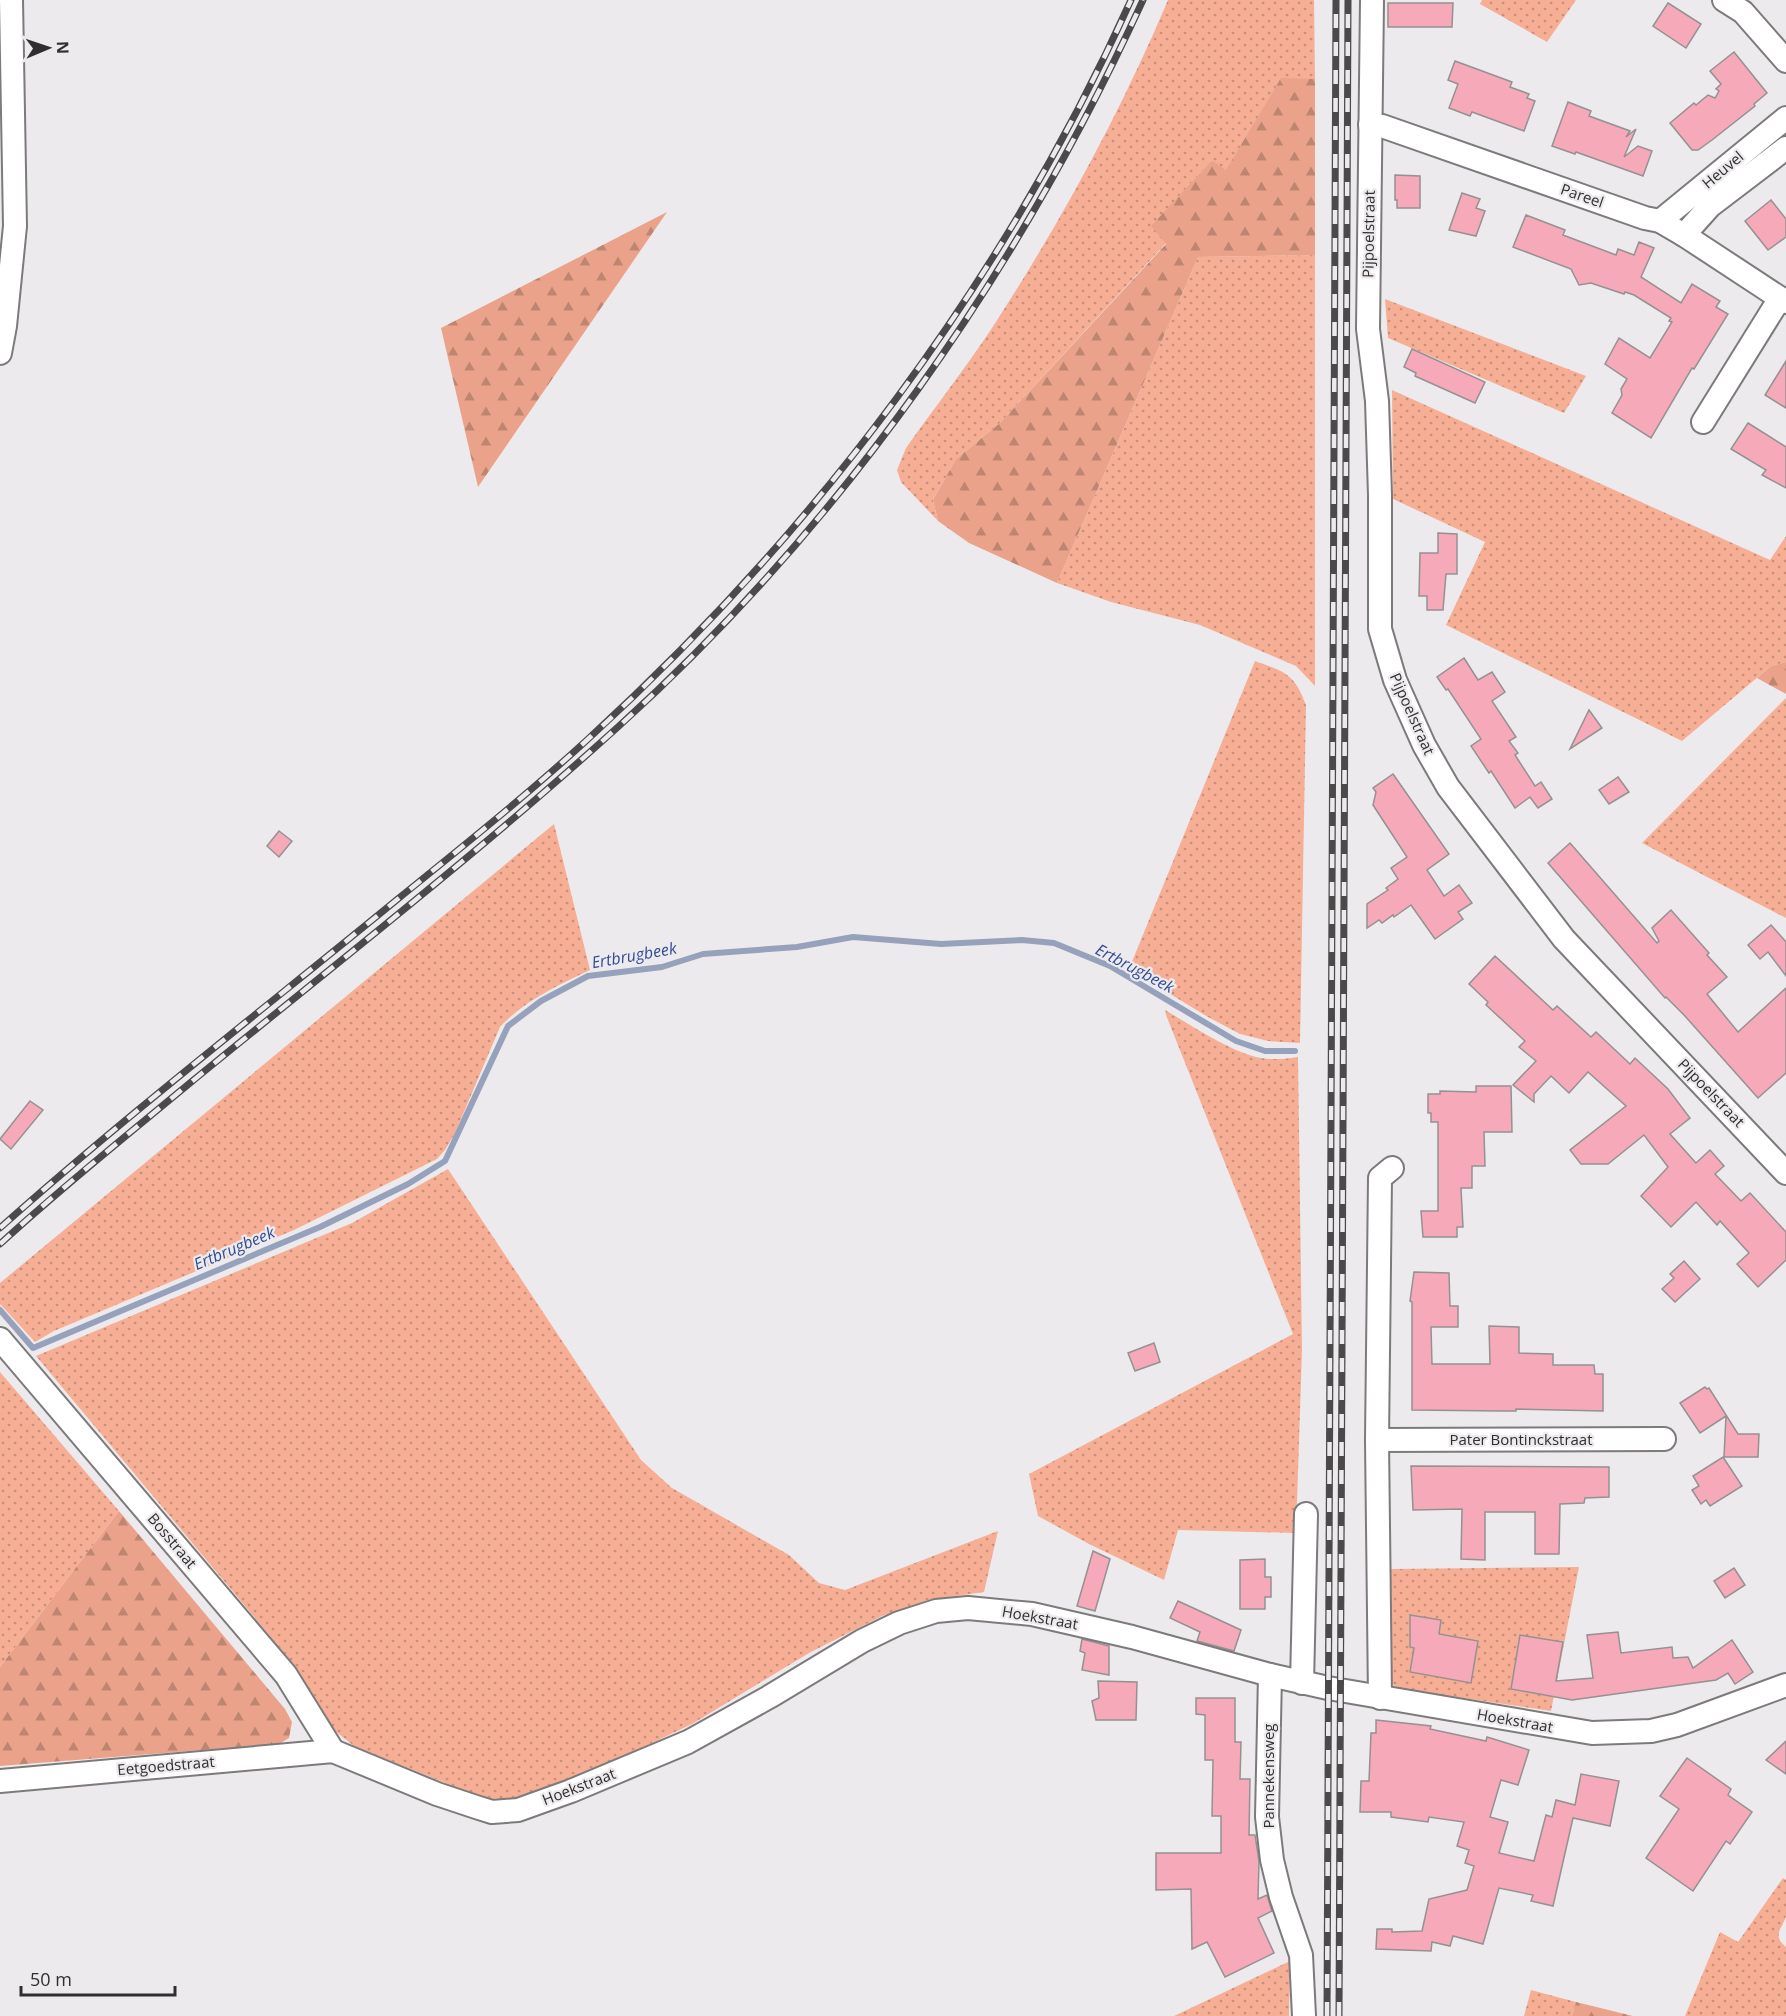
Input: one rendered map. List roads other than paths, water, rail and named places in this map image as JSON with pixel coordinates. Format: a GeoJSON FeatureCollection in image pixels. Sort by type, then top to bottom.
{"type":"FeatureCollection","features":[{"type":"Feature","properties":{"kind":"street"},"geometry":{"type":"LineString","coordinates":[[0,353],[15,226],[11,0]]}},
{"type":"Feature","properties":{"kind":"street","name":"Pijpoelstraat"},"geometry":{"type":"LineString","coordinates":[[1372,0],[1368,329],[1377,401],[1380,628],[1395,680],[1424,745],[1448,787],[1564,939],[1786,1173]]}},
{"type":"Feature","properties":{"kind":"street"},"geometry":{"type":"LineString","coordinates":[[1724,0],[1743,12],[1786,61]]}},
{"type":"Feature","properties":{"kind":"street","name":"Heuvel"},"geometry":{"type":"LineString","coordinates":[[1660,221],[1786,118]]}},
{"type":"Feature","properties":{"kind":"street","name":"Pareel"},"geometry":{"type":"LineString","coordinates":[[1370,125],[1382,126],[1645,218],[1660,221],[1783,300],[1703,422]]}},
{"type":"Feature","properties":{"kind":"street","name":"Heuvel"},"geometry":{"type":"LineString","coordinates":[[1684,235],[1710,206],[1786,148]]}},
{"type":"Feature","properties":{"kind":"street"},"geometry":{"type":"LineString","coordinates":[[1380,1698],[1377,1440],[1380,1178],[1392,1168]]}},
{"type":"Feature","properties":{"kind":"street","name":"Bosstraat"},"geometry":{"type":"LineString","coordinates":[[0,1340],[286,1675],[333,1751]]}},
{"type":"Feature","properties":{"kind":"street","name":"Pater Bontinckstraat"},"geometry":{"type":"LineString","coordinates":[[1377,1440],[1664,1439]]}},
{"type":"Feature","properties":{"kind":"street"},"geometry":{"type":"LineString","coordinates":[[1302,1683],[1306,1514]]}},
{"type":"Feature","properties":{"kind":"street","name":"Hoekstraat"},"geometry":{"type":"LineString","coordinates":[[333,1751],[437,1794],[476,1807],[492,1812],[518,1810],[581,1787],[688,1742],[862,1641],[899,1623],[936,1611],[968,1608],[1032,1614],[1132,1637],[1302,1683],[1592,1733],[1651,1731],[1677,1725],[1786,1685]]}},
{"type":"Feature","properties":{"kind":"street","name":"Pannekensweg"},"geometry":{"type":"LineString","coordinates":[[1270,1675],[1267,1817],[1272,1860],[1281,1897],[1301,1955],[1304,2016]]}},
{"type":"Feature","properties":{"kind":"street","name":"Eetgoedstraat"},"geometry":{"type":"LineString","coordinates":[[0,1781],[333,1751]]}},
{"type":"Feature","properties":{"kind":"waterway","name":"Ertbrugbeek"},"geometry":{"type":"LineString","coordinates":[[0,1310],[33,1348],[320,1227],[408,1184],[445,1161],[508,1026],[541,1001],[588,976],[662,967],[703,954],[797,947],[853,937],[941,944],[1022,940],[1054,943],[1110,966],[1236,1041],[1265,1051],[1295,1051]]}},
{"type":"Feature","properties":{"kind":"railway"},"geometry":{"type":"LineString","coordinates":[[0,1228],[148,1102],[541,781],[671,660],[750,576],[826,489],[897,398],[963,303],[1024,205],[1081,104],[1131,0]]}},
{"type":"Feature","properties":{"kind":"railway"},"geometry":{"type":"LineString","coordinates":[[0,1244],[94,1162],[461,863],[567,772],[619,726],[700,648],[777,566],[850,480],[918,390],[981,296],[1040,200],[1094,101],[1143,0]]}},
{"type":"Feature","properties":{"kind":"railway"},"geometry":{"type":"LineString","coordinates":[[1327,2016],[1336,0]]}},
{"type":"Feature","properties":{"kind":"railway"},"geometry":{"type":"LineString","coordinates":[[1339,2016],[1348,0]]}}]}
